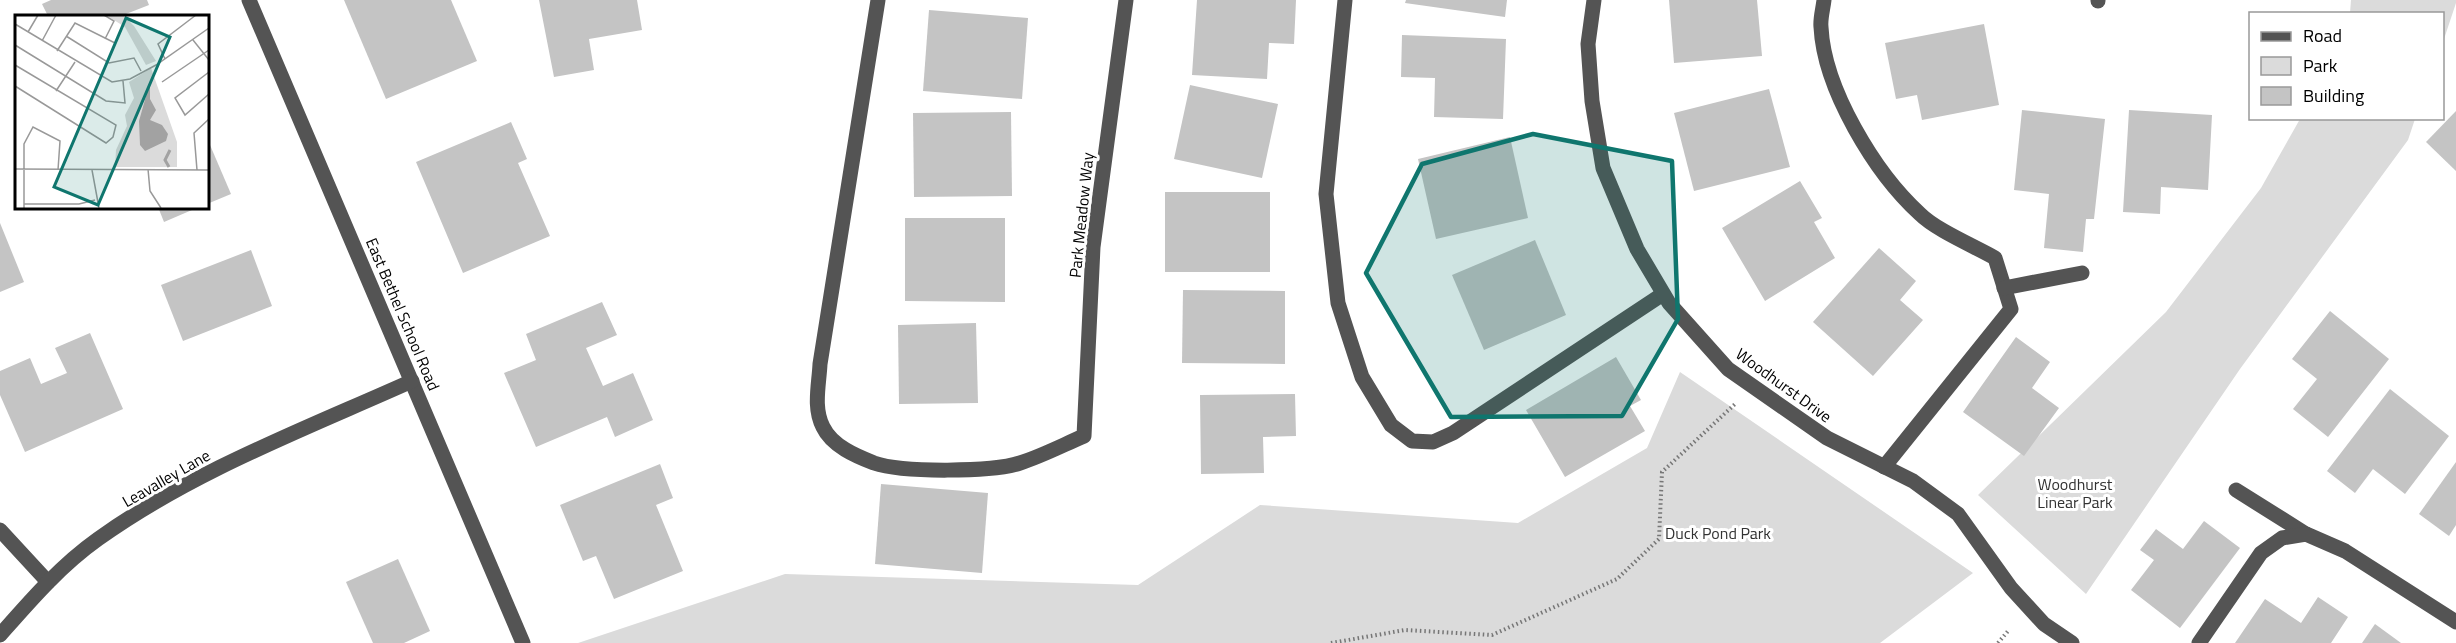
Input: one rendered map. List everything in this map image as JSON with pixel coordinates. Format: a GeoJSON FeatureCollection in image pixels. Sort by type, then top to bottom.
{"type":"FeatureCollection","features":[{"type":"Feature","properties":{"kind":"street","name":"East Bethel School Road"},"geometry":{"type":"LineString","coordinates":[[249,0],[523,643]]}},
{"type":"Feature","properties":{"kind":"street","name":"Park Meadow Way"},"geometry":{"type":"LineString","coordinates":[[878,0],[820,364],[817,407],[823,428],[843,449],[876,464],[926,469],[993,467],[1019,463],[1084,436],[1093,247],[1126,0]]}},
{"type":"Feature","properties":{"kind":"street"},"geometry":{"type":"LineString","coordinates":[[1345,0],[1326,194],[1338,303],[1362,377],[1391,425],[1412,441],[1433,442],[1454,433],[1663,294]]}},
{"type":"Feature","properties":{"kind":"street","name":"Woodhurst Drive"},"geometry":{"type":"LineString","coordinates":[[1594,0],[1588,44],[1592,101],[1603,168],[1636,249],[1663,294],[1728,369],[1827,438],[1913,481],[1958,514],[2012,588],[2044,624],[2072,643]]}},
{"type":"Feature","properties":{"kind":"street"},"geometry":{"type":"LineString","coordinates":[[1824,0],[1820,26],[1826,55],[1842,104],[1874,163],[1921,216],[1995,258],[2011,309],[1884,467]]}},
{"type":"Feature","properties":{"kind":"street"},"geometry":{"type":"LineString","coordinates":[[2004,288],[2082,273]]}},
{"type":"Feature","properties":{"kind":"street","name":"Leavalley Lane"},"geometry":{"type":"LineString","coordinates":[[0,635],[48,582],[97,540],[192,481],[412,381]]}},
{"type":"Feature","properties":{"kind":"street"},"geometry":{"type":"LineString","coordinates":[[2236,490],[2306,534],[2345,551],[2456,622]]}},
{"type":"Feature","properties":{"kind":"street"},"geometry":{"type":"LineString","coordinates":[[0,530],[48,582]]}},
{"type":"Feature","properties":{"kind":"street"},"geometry":{"type":"LineString","coordinates":[[2199,643],[2261,554],[2282,538],[2306,534]]}},
{"type":"Feature","properties":{"kind":"path"},"geometry":{"type":"LineString","coordinates":[[1331,643],[1405,630],[1492,635],[1617,579],[1659,539],[1662,472],[1753,386]]}},
{"type":"Feature","properties":{"kind":"path"},"geometry":{"type":"LineString","coordinates":[[1998,643],[2008,632]]}},
{"type":"Feature","properties":{"kind":"highlighted area"},"geometry":{"type":"Polygon","coordinates":[[[1533,134],[1672,161],[1678,319],[1622,416],[1451,417],[1366,273],[1422,164],[1533,134]]]}},
{"type":"Feature","properties":{"kind":"green space"},"geometry":{"type":"Polygon","coordinates":[[[2351,0],[2456,0],[2444,39],[2444,12],[2350,12],[2351,0]]]}},
{"type":"Feature","properties":{"kind":"green space","name":"Woodhurst Linear Park"},"geometry":{"type":"Polygon","coordinates":[[[2299,120],[2415,120],[2408,140],[2240,369],[2086,594],[1978,495],[2166,312],[2261,188],[2299,120]]]}},
{"type":"Feature","properties":{"kind":"green space","name":"Duck Pond Park"},"geometry":{"type":"Polygon","coordinates":[[[1680,372],[1973,573],[1880,643],[578,643],[785,574],[1138,585],[1260,505],[1518,523],[1647,448],[1680,372]]]}},
{"type":"Feature","properties":{"kind":"building"},"geometry":{"type":"Polygon","coordinates":[[[51,0],[147,0],[149,5],[126,15],[48,15],[42,4],[51,0]]]}},
{"type":"Feature","properties":{"kind":"building"},"geometry":{"type":"Polygon","coordinates":[[[344,0],[451,0],[477,61],[386,99],[344,0]]]}},
{"type":"Feature","properties":{"kind":"building"},"geometry":{"type":"Polygon","coordinates":[[[539,0],[637,0],[642,30],[589,39],[594,70],[554,77],[539,0]]]}},
{"type":"Feature","properties":{"kind":"building"},"geometry":{"type":"Polygon","coordinates":[[[1197,0],[1296,0],[1294,44],[1269,43],[1267,79],[1192,75],[1197,0]]]}},
{"type":"Feature","properties":{"kind":"building"},"geometry":{"type":"Polygon","coordinates":[[[1406,0],[1507,0],[1505,17],[1405,3],[1406,0]]]}},
{"type":"Feature","properties":{"kind":"building"},"geometry":{"type":"Polygon","coordinates":[[[1669,0],[1757,0],[1762,56],[1674,63],[1669,0]]]}},
{"type":"Feature","properties":{"kind":"building"},"geometry":{"type":"Polygon","coordinates":[[[929,10],[1028,18],[1022,99],[923,91],[929,10]]]}},
{"type":"Feature","properties":{"kind":"building"},"geometry":{"type":"Polygon","coordinates":[[[1984,24],[1999,105],[1922,120],[1917,95],[1896,99],[1885,43],[1984,24]]]}},
{"type":"Feature","properties":{"kind":"building"},"geometry":{"type":"Polygon","coordinates":[[[1402,35],[1506,39],[1503,119],[1434,117],[1435,78],[1401,77],[1402,35]]]}},
{"type":"Feature","properties":{"kind":"building"},"geometry":{"type":"Polygon","coordinates":[[[1190,85],[1278,104],[1262,178],[1174,159],[1190,85]]]}},
{"type":"Feature","properties":{"kind":"building"},"geometry":{"type":"Polygon","coordinates":[[[1769,89],[1790,167],[1694,191],[1674,113],[1769,89]]]}},
{"type":"Feature","properties":{"kind":"building"},"geometry":{"type":"Polygon","coordinates":[[[2022,110],[2105,119],[2094,219],[2086,219],[2083,252],[2044,248],[2049,194],[2014,190],[2022,110]]]}},
{"type":"Feature","properties":{"kind":"building"},"geometry":{"type":"Polygon","coordinates":[[[2129,110],[2212,115],[2208,190],[2161,187],[2160,214],[2123,212],[2129,110]]]}},
{"type":"Feature","properties":{"kind":"building"},"geometry":{"type":"Polygon","coordinates":[[[2456,111],[2456,171],[2426,142],[2456,111]]]}},
{"type":"Feature","properties":{"kind":"building"},"geometry":{"type":"Polygon","coordinates":[[[1011,112],[1012,196],[914,197],[913,113],[1011,112]]]}},
{"type":"Feature","properties":{"kind":"building"},"geometry":{"type":"Polygon","coordinates":[[[511,122],[527,159],[518,163],[550,236],[463,273],[416,162],[511,122]]]}},
{"type":"Feature","properties":{"kind":"building"},"geometry":{"type":"Polygon","coordinates":[[[1510,137],[1528,218],[1436,239],[1418,159],[1510,137]]]}},
{"type":"Feature","properties":{"kind":"building"},"geometry":{"type":"Polygon","coordinates":[[[208,140],[231,194],[208,204],[208,140]]]}},
{"type":"Feature","properties":{"kind":"building"},"geometry":{"type":"Polygon","coordinates":[[[1800,181],[1822,218],[1814,222],[1835,258],[1765,301],[1722,228],[1800,181]]]}},
{"type":"Feature","properties":{"kind":"building"},"geometry":{"type":"Polygon","coordinates":[[[1165,192],[1270,192],[1270,272],[1165,272],[1165,192]]]}},
{"type":"Feature","properties":{"kind":"building"},"geometry":{"type":"Polygon","coordinates":[[[158,208],[197,208],[164,222],[158,208]]]}},
{"type":"Feature","properties":{"kind":"building"},"geometry":{"type":"Polygon","coordinates":[[[905,218],[1005,218],[1005,302],[905,301],[905,218]]]}},
{"type":"Feature","properties":{"kind":"building"},"geometry":{"type":"Polygon","coordinates":[[[0,223],[24,282],[0,292],[0,223]]]}},
{"type":"Feature","properties":{"kind":"building"},"geometry":{"type":"Polygon","coordinates":[[[1535,240],[1566,315],[1484,350],[1452,275],[1535,240]]]}},
{"type":"Feature","properties":{"kind":"building"},"geometry":{"type":"Polygon","coordinates":[[[1879,248],[1916,281],[1900,300],[1923,320],[1873,376],[1813,322],[1879,248]]]}},
{"type":"Feature","properties":{"kind":"building"},"geometry":{"type":"Polygon","coordinates":[[[251,250],[272,306],[183,341],[161,285],[251,250]]]}},
{"type":"Feature","properties":{"kind":"building"},"geometry":{"type":"Polygon","coordinates":[[[1183,290],[1285,291],[1285,364],[1182,363],[1183,290]]]}},
{"type":"Feature","properties":{"kind":"building"},"geometry":{"type":"Polygon","coordinates":[[[602,302],[617,335],[586,348],[603,386],[633,373],[653,420],[615,437],[607,417],[536,447],[504,373],[536,360],[526,334],[602,302]]]}},
{"type":"Feature","properties":{"kind":"building"},"geometry":{"type":"Polygon","coordinates":[[[2330,311],[2389,359],[2328,437],[2293,409],[2317,379],[2292,359],[2330,311]]]}},
{"type":"Feature","properties":{"kind":"building"},"geometry":{"type":"Polygon","coordinates":[[[976,323],[978,403],[899,404],[898,325],[976,323]]]}},
{"type":"Feature","properties":{"kind":"building"},"geometry":{"type":"Polygon","coordinates":[[[90,333],[123,409],[25,452],[0,395],[0,371],[30,358],[41,384],[67,373],[55,348],[90,333]]]}},
{"type":"Feature","properties":{"kind":"building"},"geometry":{"type":"Polygon","coordinates":[[[2016,337],[2050,362],[2032,388],[2059,408],[2024,456],[1963,412],[2016,337]]]}},
{"type":"Feature","properties":{"kind":"building"},"geometry":{"type":"Polygon","coordinates":[[[1616,357],[1641,400],[1630,406],[1645,431],[1565,477],[1526,410],[1616,357]]]}},
{"type":"Feature","properties":{"kind":"building"},"geometry":{"type":"Polygon","coordinates":[[[2390,389],[2449,436],[2405,494],[2373,469],[2355,493],[2327,471],[2390,389]]]}},
{"type":"Feature","properties":{"kind":"building"},"geometry":{"type":"Polygon","coordinates":[[[1295,394],[1296,436],[1263,437],[1264,473],[1201,474],[1200,395],[1295,394]]]}},
{"type":"Feature","properties":{"kind":"building"},"geometry":{"type":"Polygon","coordinates":[[[2456,462],[2456,525],[2449,536],[2419,514],[2456,462]]]}},
{"type":"Feature","properties":{"kind":"building"},"geometry":{"type":"Polygon","coordinates":[[[660,464],[673,498],[656,505],[683,571],[614,599],[596,556],[583,561],[560,505],[660,464]]]}},
{"type":"Feature","properties":{"kind":"building"},"geometry":{"type":"Polygon","coordinates":[[[881,484],[988,493],[982,573],[875,564],[881,484]]]}},
{"type":"Feature","properties":{"kind":"building"},"geometry":{"type":"Polygon","coordinates":[[[2204,521],[2240,548],[2180,628],[2131,590],[2154,560],[2140,550],[2156,529],[2183,549],[2204,521]]]}},
{"type":"Feature","properties":{"kind":"building"},"geometry":{"type":"Polygon","coordinates":[[[398,559],[430,631],[404,643],[373,643],[346,582],[398,559]]]}},
{"type":"Feature","properties":{"kind":"building"},"geometry":{"type":"Polygon","coordinates":[[[2318,597],[2348,617],[2331,643],[2235,643],[2265,599],[2301,623],[2318,597]]]}},
{"type":"Feature","properties":{"kind":"building"},"geometry":{"type":"Polygon","coordinates":[[[2375,624],[2401,643],[2362,643],[2375,624]]]}}]}
